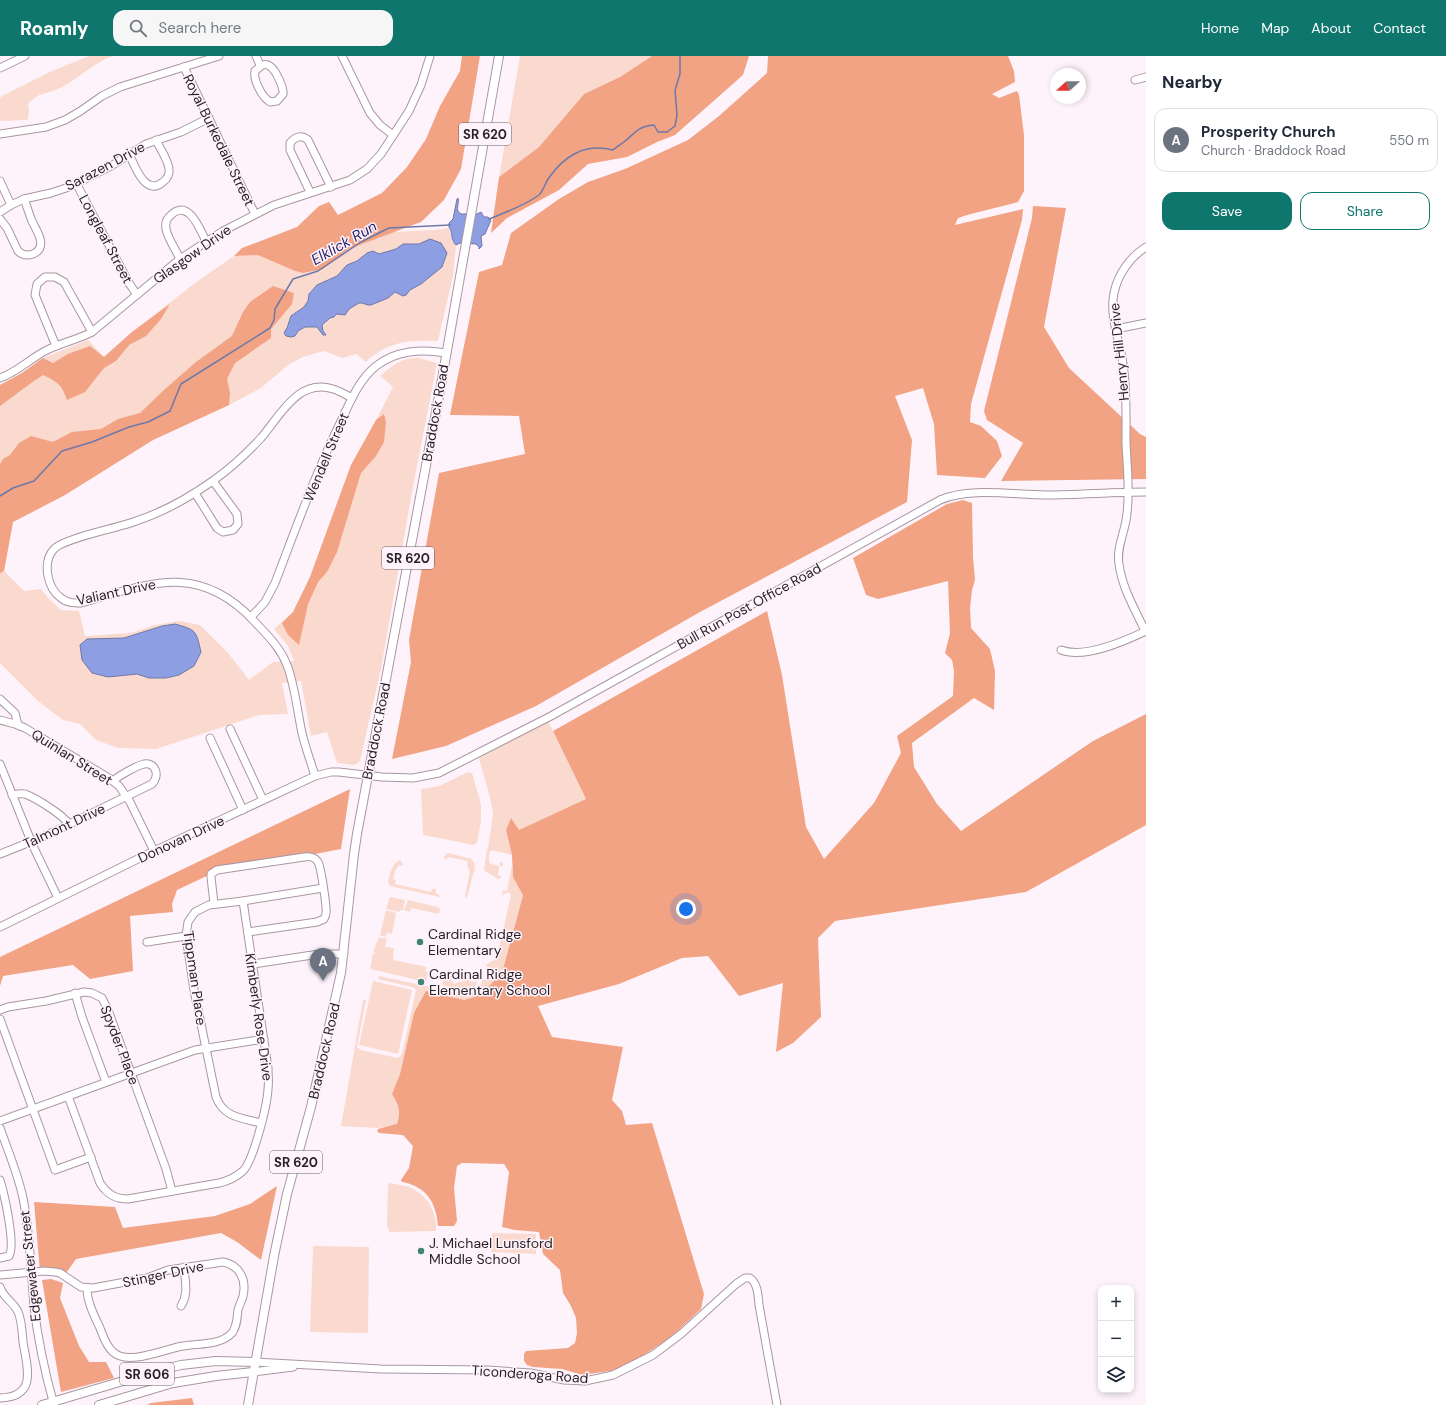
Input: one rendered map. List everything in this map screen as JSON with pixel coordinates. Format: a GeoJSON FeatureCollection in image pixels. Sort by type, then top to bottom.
{"type":"FeatureCollection","features":[{"type":"Feature","properties":{"kind":"main road","name":"Braddock Road"},"geometry":{"type":"LineString","coordinates":[[248,1405],[274,1256],[287,1194],[311,1107],[332,1020],[341,973],[354,854],[398,619],[499,56]]}},
{"type":"Feature","properties":{"kind":"main road","name":"SR 606"},"geometry":{"type":"LineString","coordinates":[[42,1405],[54,1403],[160,1370],[181,1365],[210,1362],[255,1362]]}},
{"type":"Feature","properties":{"kind":"main road","name":"SR 606"},"geometry":{"type":"LineString","coordinates":[[99,1405],[173,1382],[253,1372]]}},
{"type":"Feature","properties":{"kind":"street"},"geometry":{"type":"LineString","coordinates":[[0,68],[24,56]]}},
{"type":"Feature","properties":{"kind":"street"},"geometry":{"type":"LineString","coordinates":[[0,134],[46,127],[65,120],[102,96],[120,87],[219,56]]}},
{"type":"Feature","properties":{"kind":"street"},"geometry":{"type":"LineString","coordinates":[[256,56],[260,65]]}},
{"type":"Feature","properties":{"kind":"street"},"geometry":{"type":"LineString","coordinates":[[342,56],[370,113],[380,125],[393,135]]}},
{"type":"Feature","properties":{"kind":"street","name":"Glasgow Drive"},"geometry":{"type":"LineString","coordinates":[[0,377],[13,372],[37,355],[92,332],[180,260],[233,225],[255,214],[310,192],[350,180],[367,169],[381,154],[416,97],[430,56]]}},
{"type":"Feature","properties":{"kind":"street"},"geometry":{"type":"LineString","coordinates":[[265,64],[271,66],[283,87],[284,91],[282,97],[277,101],[270,102],[264,98],[255,78],[255,71],[260,65],[265,64]]}},
{"type":"Feature","properties":{"kind":"street","name":"Royal Burkedale Street"},"geometry":{"type":"LineString","coordinates":[[184,67],[255,214]]}},
{"type":"Feature","properties":{"kind":"street"},"geometry":{"type":"LineString","coordinates":[[1135,80],[1146,76]]}},
{"type":"Feature","properties":{"kind":"street","name":"Sarazen Drive"},"geometry":{"type":"LineString","coordinates":[[0,212],[24,199],[55,192],[76,183],[111,166],[141,146],[181,132],[209,118]]}},
{"type":"Feature","properties":{"kind":"street"},"geometry":{"type":"LineString","coordinates":[[310,192],[290,150],[290,143],[298,137],[302,136],[308,140],[330,187]]}},
{"type":"Feature","properties":{"kind":"street"},"geometry":{"type":"LineString","coordinates":[[129,154],[144,182],[151,186],[159,185],[166,180],[169,168],[156,140]]}},
{"type":"Feature","properties":{"kind":"street"},"geometry":{"type":"LineString","coordinates":[[0,181],[11,205]]}},
{"type":"Feature","properties":{"kind":"street","name":"Longleaf Street"},"geometry":{"type":"LineString","coordinates":[[76,183],[129,283],[137,295]]}},
{"type":"Feature","properties":{"kind":"street"},"geometry":{"type":"LineString","coordinates":[[0,219],[7,228],[18,251],[21,254],[28,255],[35,252],[40,246],[40,236],[24,199]]}},
{"type":"Feature","properties":{"kind":"street"},"geometry":{"type":"LineString","coordinates":[[180,260],[166,227],[168,219],[174,213],[185,211],[192,216],[206,242]]}},
{"type":"Feature","properties":{"kind":"street","name":"Henry Hill Drive"},"geometry":{"type":"LineString","coordinates":[[1146,247],[1134,256],[1125,266],[1118,278],[1114,292],[1112,309],[1123,365],[1128,492],[1127,513],[1119,549],[1118,562],[1121,578],[1126,591],[1146,631]]}},
{"type":"Feature","properties":{"kind":"street"},"geometry":{"type":"LineString","coordinates":[[56,346],[35,295],[37,284],[45,277],[55,277],[64,282],[92,332]]}},
{"type":"Feature","properties":{"kind":"street"},"geometry":{"type":"LineString","coordinates":[[1116,329],[1146,323]]}},
{"type":"Feature","properties":{"kind":"street","name":"Wendell Street"},"geometry":{"type":"LineString","coordinates":[[251,617],[265,602],[275,583],[323,458],[358,386],[370,372],[392,357],[401,353],[420,350],[446,353]]}},
{"type":"Feature","properties":{"kind":"street","name":"Valiant Drive"},"geometry":{"type":"LineString","coordinates":[[315,776],[303,739],[287,664],[278,648],[251,617],[235,603],[225,596],[205,587],[186,582],[154,583],[75,603],[65,601],[53,590],[47,571],[47,565],[50,554],[58,545],[142,519],[167,508],[195,493],[213,481],[249,450],[290,401],[301,392],[314,388],[327,388],[352,398]]}},
{"type":"Feature","properties":{"kind":"street"},"geometry":{"type":"LineString","coordinates":[[195,493],[217,528],[223,532],[230,532],[238,524],[237,514],[213,481]]}},
{"type":"Feature","properties":{"kind":"street","name":"Bull Run Post Office Road"},"geometry":{"type":"LineString","coordinates":[[368,776],[413,778],[439,773],[551,716],[940,500],[951,496],[978,493],[1045,495],[1146,492]]}},
{"type":"Feature","properties":{"kind":"street"},"geometry":{"type":"LineString","coordinates":[[1061,650],[1069,653],[1109,647],[1146,631]]}},
{"type":"Feature","properties":{"kind":"street"},"geometry":{"type":"LineString","coordinates":[[0,699],[15,713],[18,725]]}},
{"type":"Feature","properties":{"kind":"street","name":"Quinlan Street"},"geometry":{"type":"LineString","coordinates":[[0,720],[18,725],[113,781],[127,796],[154,851]]}},
{"type":"Feature","properties":{"kind":"street"},"geometry":{"type":"LineString","coordinates":[[230,730],[263,800]]}},
{"type":"Feature","properties":{"kind":"street"},"geometry":{"type":"LineString","coordinates":[[210,738],[243,810]]}},
{"type":"Feature","properties":{"kind":"street"},"geometry":{"type":"LineString","coordinates":[[0,764],[31,842],[58,898]]}},
{"type":"Feature","properties":{"kind":"street","name":"Talmont Drive"},"geometry":{"type":"LineString","coordinates":[[0,854],[31,842],[127,796],[155,781],[157,774],[154,767],[144,764],[113,781]]}},
{"type":"Feature","properties":{"kind":"street","name":"Donovan Drive"},"geometry":{"type":"LineString","coordinates":[[0,925],[315,776],[338,772],[368,776]]}},
{"type":"Feature","properties":{"kind":"street"},"geometry":{"type":"LineString","coordinates":[[12,795],[26,795],[62,816],[69,824]]}},
{"type":"Feature","properties":{"kind":"street"},"geometry":{"type":"LineString","coordinates":[[214,904],[211,874],[217,870],[309,856],[314,858],[318,863],[323,888],[326,913],[324,919],[317,922],[248,932]]}},
{"type":"Feature","properties":{"kind":"street","name":"Tippman Place"},"geometry":{"type":"LineString","coordinates":[[261,1123],[230,1115],[218,1104],[196,998],[186,936],[188,922],[191,916],[202,907],[323,888]]}},
{"type":"Feature","properties":{"kind":"street","name":"Kimberly Rose Drive"},"geometry":{"type":"LineString","coordinates":[[68,1096],[100,1184],[109,1194],[115,1197],[128,1199],[219,1183],[229,1180],[243,1170],[248,1163],[261,1123],[269,1088],[269,1078],[243,901]]}},
{"type":"Feature","properties":{"kind":"street"},"geometry":{"type":"LineString","coordinates":[[147,942],[186,936]]}},
{"type":"Feature","properties":{"kind":"street"},"geometry":{"type":"LineString","coordinates":[[252,964],[319,954],[344,954]]}},
{"type":"Feature","properties":{"kind":"street","name":"Spyder Place"},"geometry":{"type":"LineString","coordinates":[[0,1010],[8,1007],[46,1001],[75,993],[88,992],[102,998],[108,1010],[131,1073],[172,1191]]}},
{"type":"Feature","properties":{"kind":"street"},"geometry":{"type":"LineString","coordinates":[[75,993],[82,1017],[106,1082]]}},
{"type":"Feature","properties":{"kind":"street"},"geometry":{"type":"LineString","coordinates":[[0,1019],[55,1170],[91,1157]]}},
{"type":"Feature","properties":{"kind":"street"},"geometry":{"type":"LineString","coordinates":[[0,1121],[195,1050],[264,1039]]}},
{"type":"Feature","properties":{"kind":"street","name":"Edgewater Street"},"geometry":{"type":"LineString","coordinates":[[0,1128],[16,1173],[22,1196],[35,1314],[41,1352],[54,1403]]}},
{"type":"Feature","properties":{"kind":"street"},"geometry":{"type":"LineString","coordinates":[[0,1180],[8,1216],[11,1250],[9,1256],[0,1258]]}},
{"type":"Feature","properties":{"kind":"street","name":"Stinger Drive"},"geometry":{"type":"LineString","coordinates":[[223,1262],[236,1267],[244,1279],[244,1289],[236,1326],[232,1333],[222,1340],[171,1348],[134,1358],[119,1356],[112,1351],[106,1343],[87,1298],[87,1288],[147,1278],[168,1270],[223,1262]]}},
{"type":"Feature","properties":{"kind":"street"},"geometry":{"type":"LineString","coordinates":[[181,1306],[186,1298],[184,1268]]}},
{"type":"Feature","properties":{"kind":"street"},"geometry":{"type":"LineString","coordinates":[[0,1275],[44,1271],[54,1272],[81,1287],[87,1288]]}},
{"type":"Feature","properties":{"kind":"street","name":"Ticonderoga Road"},"geometry":{"type":"LineString","coordinates":[[255,1362],[381,1369],[488,1370],[531,1373],[564,1380],[585,1381],[602,1378],[623,1371],[653,1355],[681,1334],[736,1284],[745,1278],[750,1278],[754,1281],[758,1293],[777,1405]]}},
{"type":"Feature","properties":{"kind":"street"},"geometry":{"type":"LineString","coordinates":[[0,1287],[3,1294],[15,1306],[19,1316],[28,1372],[27,1382],[22,1391],[13,1397],[0,1398]]}},
{"type":"Feature","properties":{"kind":"street","name":"Ticonderoga Road"},"geometry":{"type":"LineString","coordinates":[[253,1372],[314,1365]]}},
{"type":"Feature","properties":{"kind":"shaded area"},"geometry":{"type":"Polygon","coordinates":[[[89,56],[114,56],[99,62],[58,89],[35,97],[28,104],[28,120],[1,121],[0,98],[2,96],[52,71],[89,56]]]}},
{"type":"Feature","properties":{"kind":"shaded area"},"geometry":{"type":"Polygon","coordinates":[[[462,56],[480,56],[461,169],[444,200],[421,222],[349,249],[323,269],[303,273],[258,255],[234,256],[242,248],[297,227],[319,206],[329,202],[338,215],[382,193],[407,167],[426,139],[440,106],[460,71],[462,56]]]}},
{"type":"Feature","properties":{"kind":"shaded area"},"geometry":{"type":"Polygon","coordinates":[[[520,56],[652,56],[620,77],[584,94],[539,147],[499,177],[520,56]]]}},
{"type":"Feature","properties":{"kind":"shaded area"},"geometry":{"type":"Polygon","coordinates":[[[652,56],[749,56],[743,75],[675,135],[627,157],[588,164],[559,190],[507,218],[491,233],[499,177],[539,147],[584,94],[620,77],[652,56]]]}},
{"type":"Feature","properties":{"kind":"shaded area"},"geometry":{"type":"Polygon","coordinates":[[[768,56],[1008,56],[1014,71],[1015,82],[992,94],[999,98],[1017,91],[1019,95],[1024,135],[1024,191],[1018,202],[958,218],[955,225],[1023,209],[1022,220],[971,404],[970,422],[981,426],[997,441],[1002,456],[985,478],[937,475],[934,424],[923,388],[895,396],[912,440],[907,502],[700,612],[536,706],[446,746],[392,759],[411,662],[409,640],[439,473],[525,454],[519,416],[450,415],[479,272],[502,265],[511,233],[559,199],[588,182],[625,169],[688,140],[719,116],[767,73],[768,56]]]}},
{"type":"Feature","properties":{"kind":"shaded area"},"geometry":{"type":"Polygon","coordinates":[[[1033,206],[1066,208],[1044,327],[1069,368],[1140,434],[1146,437],[1146,479],[1001,481],[1023,443],[987,420],[984,411],[1032,218],[1033,206]]]}},
{"type":"Feature","properties":{"kind":"shaded area"},"geometry":{"type":"Polygon","coordinates":[[[449,228],[452,241],[456,245],[453,276],[438,341],[399,343],[382,350],[366,362],[356,354],[342,358],[324,351],[303,357],[288,365],[261,388],[229,405],[153,440],[65,495],[13,522],[4,571],[24,591],[41,589],[61,610],[79,611],[85,636],[131,633],[155,625],[180,621],[200,625],[229,654],[249,680],[273,662],[294,661],[288,646],[274,629],[293,612],[310,577],[351,465],[393,387],[380,376],[392,366],[407,359],[418,358],[437,363],[412,492],[381,669],[360,761],[355,765],[337,763],[327,732],[311,736],[301,681],[282,683],[288,714],[259,715],[156,749],[118,748],[96,740],[80,724],[63,720],[38,701],[0,663],[0,385],[22,373],[43,358],[88,340],[104,357],[132,332],[195,283],[234,256],[258,254],[295,271],[303,273],[323,269],[349,249],[393,232],[449,228]]]}},
{"type":"Feature","properties":{"kind":"shaded area"},"geometry":{"type":"Polygon","coordinates":[[[273,286],[294,293],[292,304],[271,329],[271,338],[235,363],[227,379],[230,393],[229,405],[153,440],[65,495],[13,522],[4,571],[0,573],[0,464],[3,459],[10,455],[19,443],[31,436],[53,442],[72,432],[101,429],[118,419],[140,413],[196,362],[232,336],[243,312],[250,302],[273,286]]]}},
{"type":"Feature","properties":{"kind":"shaded area"},"geometry":{"type":"Polygon","coordinates":[[[170,304],[161,319],[146,336],[129,345],[116,361],[104,368],[85,392],[67,400],[59,384],[43,375],[0,406],[0,385],[22,373],[43,358],[53,363],[68,354],[90,346],[104,357],[132,332],[170,304]]]}},
{"type":"Feature","properties":{"kind":"shaded area"},"geometry":{"type":"Polygon","coordinates":[[[384,414],[386,422],[384,442],[376,456],[361,473],[337,552],[327,572],[318,582],[308,604],[299,645],[288,635],[282,623],[293,612],[310,577],[351,465],[376,420],[384,414]]]}},
{"type":"Feature","properties":{"kind":"shaded area"},"geometry":{"type":"Polygon","coordinates":[[[963,500],[972,503],[975,580],[970,608],[971,628],[990,649],[995,671],[994,710],[974,698],[912,743],[914,767],[937,804],[961,831],[1093,741],[1146,714],[1146,825],[1026,892],[835,921],[818,938],[821,1017],[793,1043],[776,1052],[783,983],[739,996],[708,956],[682,958],[619,984],[538,1006],[552,1037],[623,1047],[612,1100],[622,1111],[626,1125],[652,1123],[704,1294],[701,1309],[671,1337],[629,1365],[616,1370],[582,1375],[562,1369],[533,1367],[527,1365],[524,1361],[524,1354],[526,1351],[568,1348],[575,1343],[577,1333],[576,1318],[563,1293],[560,1270],[543,1254],[539,1232],[515,1230],[502,1227],[509,1172],[504,1164],[462,1163],[457,1166],[454,1188],[457,1221],[454,1226],[438,1226],[437,1216],[433,1204],[427,1194],[413,1185],[402,1182],[401,1180],[409,1168],[413,1146],[403,1135],[379,1133],[377,1131],[378,1129],[397,1124],[399,1108],[392,1094],[400,1074],[414,1013],[426,991],[464,1000],[483,992],[502,973],[523,895],[513,877],[512,855],[506,830],[511,818],[519,830],[586,799],[553,731],[767,611],[782,675],[806,827],[824,859],[874,803],[901,753],[897,736],[953,696],[954,671],[952,660],[945,653],[950,633],[948,581],[878,599],[866,595],[853,558],[947,504],[963,500]]]}},
{"type":"Feature","properties":{"kind":"shaded area"},"geometry":{"type":"Polygon","coordinates":[[[548,721],[586,799],[519,830],[511,818],[506,830],[512,855],[491,850],[489,854],[489,863],[499,866],[498,875],[501,876],[501,878],[498,879],[484,869],[493,813],[479,758],[548,721]]]}},
{"type":"Feature","properties":{"kind":"shaded area"},"geometry":{"type":"Polygon","coordinates":[[[468,772],[472,773],[481,804],[481,822],[477,843],[474,845],[423,835],[421,789],[439,786],[468,772]]]}},
{"type":"Feature","properties":{"kind":"shaded area"},"geometry":{"type":"Polygon","coordinates":[[[350,789],[341,849],[211,874],[177,890],[172,904],[173,912],[130,916],[133,971],[90,979],[73,965],[3,976],[0,986],[0,957],[350,789]]]}},
{"type":"Feature","properties":{"kind":"shaded area"},"geometry":{"type":"Polygon","coordinates":[[[448,853],[472,859],[474,863],[475,867],[467,898],[465,896],[470,871],[467,865],[468,861],[448,857],[446,860],[444,857],[448,853]]]}},
{"type":"Feature","properties":{"kind":"shaded area"},"geometry":{"type":"Polygon","coordinates":[[[400,860],[403,864],[402,866],[399,865],[395,871],[393,879],[396,880],[395,884],[431,892],[432,889],[436,889],[436,893],[440,897],[390,886],[388,882],[392,869],[397,861],[400,860]]]}},
{"type":"Feature","properties":{"kind":"shaded area"},"geometry":{"type":"Polygon","coordinates":[[[500,862],[503,863],[503,866],[499,866],[500,862]]]}},
{"type":"Feature","properties":{"kind":"shaded area"},"geometry":{"type":"Polygon","coordinates":[[[512,865],[513,877],[523,894],[502,973],[483,992],[474,997],[414,1013],[400,1074],[392,1094],[399,1109],[397,1125],[378,1128],[341,1126],[363,1000],[366,1000],[357,1047],[361,1050],[398,1058],[402,1054],[416,990],[412,987],[378,979],[379,976],[463,994],[476,992],[480,987],[482,980],[487,980],[489,967],[486,965],[497,958],[511,895],[508,892],[503,895],[502,894],[503,890],[507,891],[512,865]]]}},
{"type":"Feature","properties":{"kind":"shaded area"},"geometry":{"type":"Polygon","coordinates":[[[390,897],[405,900],[403,910],[399,912],[386,909],[390,897]]]}},
{"type":"Feature","properties":{"kind":"shaded area"},"geometry":{"type":"Polygon","coordinates":[[[408,900],[437,907],[440,909],[439,914],[411,908],[410,912],[404,910],[408,900]]]}},
{"type":"Feature","properties":{"kind":"shaded area"},"geometry":{"type":"Polygon","coordinates":[[[386,910],[396,914],[392,934],[387,933],[385,937],[380,935],[386,910]]]}},
{"type":"Feature","properties":{"kind":"shaded area"},"geometry":{"type":"Polygon","coordinates":[[[379,937],[387,939],[385,947],[394,948],[393,960],[427,967],[425,970],[428,973],[426,982],[370,969],[373,953],[379,954],[373,952],[379,937]]]}},
{"type":"Feature","properties":{"kind":"shaded area"},"geometry":{"type":"Polygon","coordinates":[[[445,972],[448,972],[447,977],[449,977],[449,974],[453,975],[450,977],[454,984],[469,977],[469,981],[476,982],[478,979],[477,985],[469,990],[463,990],[442,985],[445,972]]]}},
{"type":"Feature","properties":{"kind":"shaded area"},"geometry":{"type":"Polygon","coordinates":[[[373,981],[412,990],[398,1054],[359,1045],[373,981]]]}},
{"type":"Feature","properties":{"kind":"shaded area"},"geometry":{"type":"Polygon","coordinates":[[[391,1183],[416,1190],[426,1199],[435,1217],[436,1231],[390,1232],[387,1226],[388,1184],[391,1183]]]}},
{"type":"Feature","properties":{"kind":"shaded area"},"geometry":{"type":"Polygon","coordinates":[[[277,1186],[261,1260],[237,1242],[221,1233],[76,1259],[64,1276],[40,1272],[34,1202],[115,1207],[123,1228],[215,1216],[250,1204],[277,1186]]]}},
{"type":"Feature","properties":{"kind":"shaded area"},"geometry":{"type":"Polygon","coordinates":[[[492,1233],[536,1234],[536,1254],[491,1252],[492,1233]]]}},
{"type":"Feature","properties":{"kind":"shaded area"},"geometry":{"type":"Polygon","coordinates":[[[313,1246],[369,1247],[368,1333],[310,1332],[313,1246]]]}},
{"type":"Feature","properties":{"kind":"shaded area"},"geometry":{"type":"Polygon","coordinates":[[[51,1279],[63,1283],[60,1298],[79,1346],[89,1362],[106,1362],[114,1378],[61,1392],[42,1280],[51,1279]]]}},
{"type":"Feature","properties":{"kind":"shaded area"},"geometry":{"type":"Polygon","coordinates":[[[192,1398],[194,1405],[147,1405],[151,1403],[192,1398]]]}},
{"type":"Feature","properties":{"kind":"water"},"geometry":{"type":"Polygon","coordinates":[[[458,198],[458,211],[461,214],[477,214],[481,212],[484,217],[488,217],[491,220],[485,234],[481,236],[482,246],[479,249],[476,244],[460,243],[456,245],[453,240],[449,223],[453,219],[458,198]]]}},
{"type":"Feature","properties":{"kind":"water"},"geometry":{"type":"Polygon","coordinates":[[[430,239],[441,243],[447,253],[442,267],[421,284],[410,290],[406,295],[403,296],[395,292],[388,298],[371,305],[359,303],[349,309],[345,315],[336,314],[322,325],[323,331],[326,335],[323,335],[317,327],[305,327],[298,331],[295,336],[291,337],[286,336],[284,333],[291,316],[304,307],[308,301],[309,294],[317,285],[337,276],[347,265],[357,261],[367,253],[373,251],[379,254],[396,249],[403,244],[419,244],[430,239]]]}},
{"type":"Feature","properties":{"kind":"water"},"geometry":{"type":"Polygon","coordinates":[[[175,624],[188,628],[194,632],[201,652],[194,666],[179,675],[166,678],[149,678],[137,674],[108,677],[92,673],[82,660],[80,645],[87,639],[124,638],[162,626],[175,624]]]}},
{"type":"Feature","properties":{"kind":"waterway","name":"Elklick Run"},"geometry":{"type":"LineString","coordinates":[[489,219],[521,206],[539,195],[554,171],[576,153],[593,148],[613,150],[637,130],[644,127],[654,125],[658,132],[667,132],[675,126],[677,115],[675,90],[680,74],[680,56]]}},
{"type":"Feature","properties":{"kind":"waterway","name":"Elklick Run"},"geometry":{"type":"LineString","coordinates":[[0,496],[13,488],[34,481],[62,451],[92,442],[129,427],[148,422],[170,411],[181,384],[270,328],[274,320],[275,309],[293,279],[318,271],[361,242],[389,228],[450,225]]}},
{"type":"Feature","properties":{"kind":"place","name":"Cardinal Ridge Elementary"},"geometry":{"type":"Point","coordinates":[420,942]}},
{"type":"Feature","properties":{"kind":"place","name":"Prosperity Church"},"geometry":{"type":"Point","coordinates":[323,981]}},
{"type":"Feature","properties":{"kind":"place","name":"Cardinal Ridge Elementary School"},"geometry":{"type":"Point","coordinates":[421,982]}},
{"type":"Feature","properties":{"kind":"place","name":"J. Michael Lunsford Middle School"},"geometry":{"type":"Point","coordinates":[421,1251]}}]}
